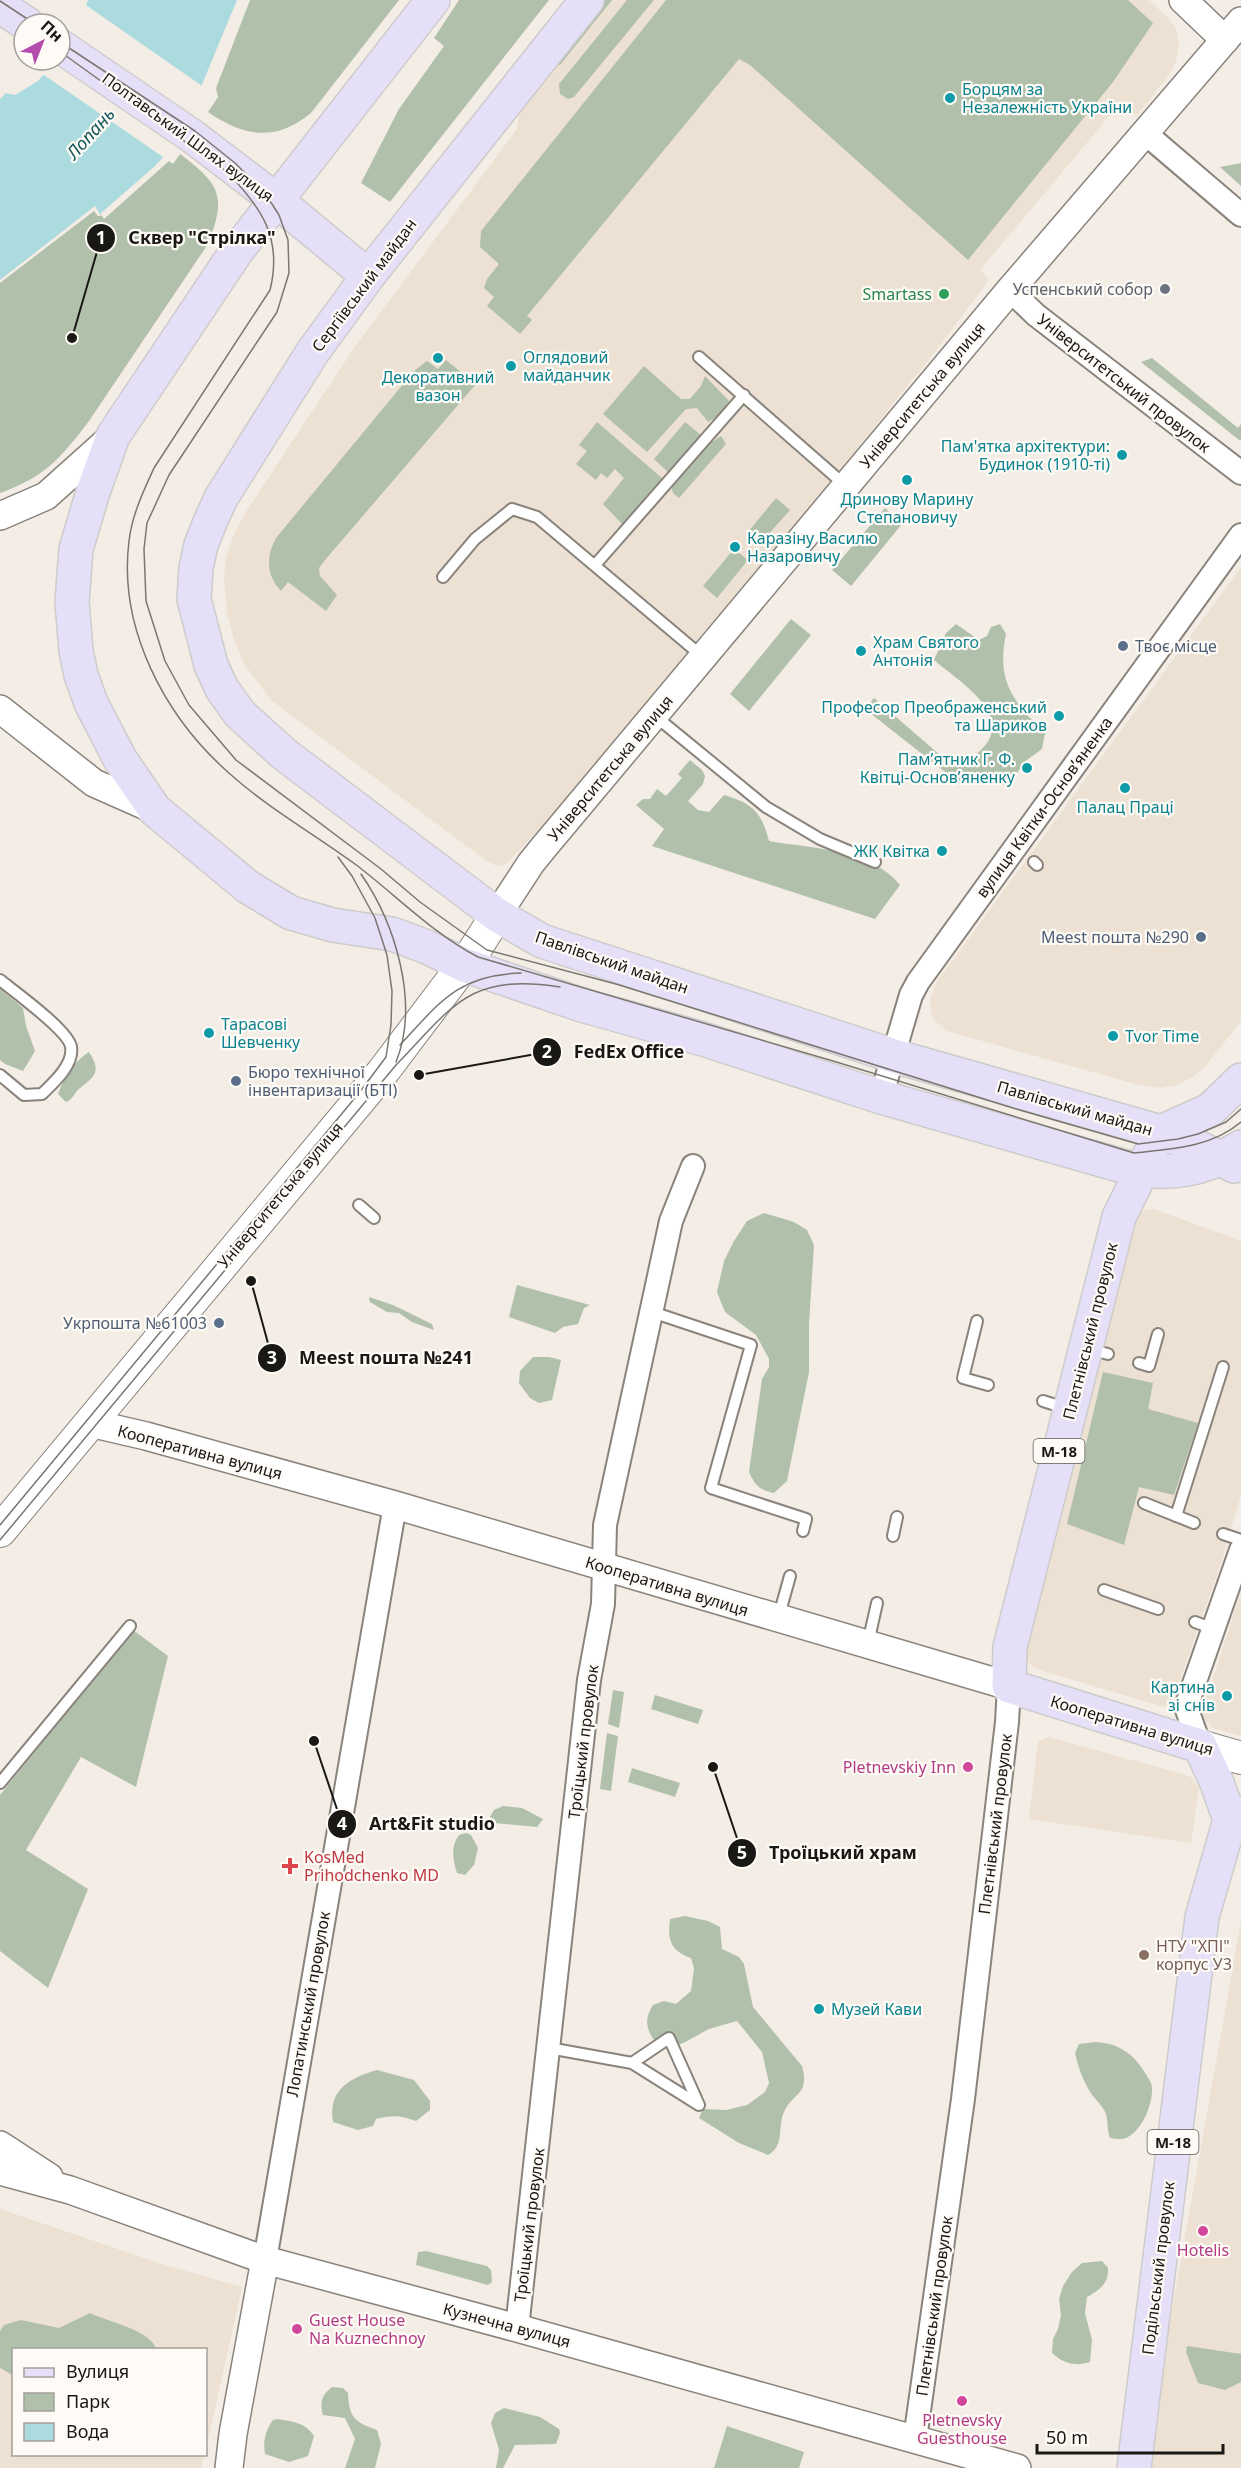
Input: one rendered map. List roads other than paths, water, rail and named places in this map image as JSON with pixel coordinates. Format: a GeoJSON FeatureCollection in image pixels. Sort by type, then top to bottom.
{"type":"FeatureCollection","features":[{"type":"Feature","properties":{"kind":"main road"},"geometry":{"type":"LineString","coordinates":[[433,0],[236,252],[113,436],[93,492],[76,549],[72,589],[76,654],[91,703],[120,759],[155,810],[248,887],[291,913],[333,925],[392,934],[427,947],[464,965],[582,1005],[703,1040],[881,1097],[1143,1171],[1185,1171],[1235,1159]]}},
{"type":"Feature","properties":{"kind":"main road","name":"Сергіївський майдан"},"geometry":{"type":"LineString","coordinates":[[194,599],[196,568],[201,544],[221,498],[312,353],[368,276],[587,0]]}},
{"type":"Feature","properties":{"kind":"main road","name":"Полтавський Шлях вулиця"},"geometry":{"type":"LineString","coordinates":[[72,54],[192,136],[276,200],[368,276]]}},
{"type":"Feature","properties":{"kind":"main road","name":"Павлівський майдан"},"geometry":{"type":"LineString","coordinates":[[194,599],[211,665],[222,689],[240,714],[284,754],[497,915],[542,941],[894,1056],[1161,1132],[1235,1159]]}},
{"type":"Feature","properties":{"kind":"main road","name":"Університетська вулиця"},"geometry":{"type":"LineString","coordinates":[[3,1523],[312,1165],[464,965],[497,915]]}},
{"type":"Feature","properties":{"kind":"main road"},"geometry":{"type":"LineString","coordinates":[[1161,1132],[1210,1110],[1241,1080]]}},
{"type":"Feature","properties":{"kind":"main road","name":"Плетнівський провулок"},"geometry":{"type":"LineString","coordinates":[[1009,1686],[1010,1647],[1056,1406],[1096,1351],[1119,1217],[1161,1132]]}},
{"type":"Feature","properties":{"kind":"main road","name":"Кооперативна вулиця"},"geometry":{"type":"LineString","coordinates":[[1009,1686],[1241,1758]]}},
{"type":"Feature","properties":{"kind":"main road","name":"Подільський провулок"},"geometry":{"type":"LineString","coordinates":[[1134,2468],[1202,1917],[1236,1816],[1217,1783],[1200,1746]]}},
{"type":"Feature","properties":{"kind":"street"},"geometry":{"type":"LineString","coordinates":[[1183,0],[1233,30]]}},
{"type":"Feature","properties":{"kind":"street","name":"Університетська вулиця"},"geometry":{"type":"LineString","coordinates":[[497,915],[531,863],[654,715],[1010,290],[1233,30]]}},
{"type":"Feature","properties":{"kind":"street"},"geometry":{"type":"LineString","coordinates":[[1144,134],[1241,215]]}},
{"type":"Feature","properties":{"kind":"street","name":"Університетський провулок"},"geometry":{"type":"LineString","coordinates":[[1010,290],[1036,315],[1241,473]]}},
{"type":"Feature","properties":{"kind":"street"},"geometry":{"type":"LineString","coordinates":[[0,516],[45,496],[113,436]]}},
{"type":"Feature","properties":{"kind":"street","name":"вулиця Квітки-Основ’яненка"},"geometry":{"type":"LineString","coordinates":[[881,1097],[911,995],[918,982],[1241,535]]}},
{"type":"Feature","properties":{"kind":"street"},"geometry":{"type":"LineString","coordinates":[[0,709],[94,783],[155,810]]}},
{"type":"Feature","properties":{"kind":"street","name":"Троїцький провулок"},"geometry":{"type":"LineString","coordinates":[[517,2328],[589,1680],[603,1604],[605,1525],[671,1221],[693,1166]]}},
{"type":"Feature","properties":{"kind":"street","name":"Кооперативна вулиця"},"geometry":{"type":"LineString","coordinates":[[90,1423],[146,1436],[394,1506],[1009,1686]]}},
{"type":"Feature","properties":{"kind":"street","name":"Лопатинський провулок"},"geometry":{"type":"LineString","coordinates":[[229,2468],[394,1506]]}},
{"type":"Feature","properties":{"kind":"street"},"geometry":{"type":"LineString","coordinates":[[1200,1746],[1186,1707],[1204,1626],[1241,1550]]}},
{"type":"Feature","properties":{"kind":"street","name":"Плетнівський провулок"},"geometry":{"type":"LineString","coordinates":[[915,2439],[963,2099],[1009,1686]]}},
{"type":"Feature","properties":{"kind":"street"},"geometry":{"type":"LineString","coordinates":[[0,2145],[70,2190]]}},
{"type":"Feature","properties":{"kind":"street","name":"Кузнечна вулиця"},"geometry":{"type":"LineString","coordinates":[[0,2171],[70,2190],[266,2260],[1017,2468]]}},
{"type":"Feature","properties":{"kind":"lane"},"geometry":{"type":"LineString","coordinates":[[699,357],[846,486]]}},
{"type":"Feature","properties":{"kind":"lane"},"geometry":{"type":"LineString","coordinates":[[595,565],[744,395]]}},
{"type":"Feature","properties":{"kind":"lane"},"geometry":{"type":"LineString","coordinates":[[442,577],[475,539],[512,509],[537,517],[703,657]]}},
{"type":"Feature","properties":{"kind":"lane"},"geometry":{"type":"LineString","coordinates":[[654,715],[766,807],[820,839],[875,862]]}},
{"type":"Feature","properties":{"kind":"lane"},"geometry":{"type":"LineString","coordinates":[[0,980],[65,1034],[71,1047],[70,1059],[56,1081],[42,1094],[24,1095],[0,1075]]}},
{"type":"Feature","properties":{"kind":"lane"},"geometry":{"type":"LineString","coordinates":[[359,1205],[374,1218]]}},
{"type":"Feature","properties":{"kind":"lane"},"geometry":{"type":"LineString","coordinates":[[652,1312],[751,1345],[711,1488],[806,1519],[803,1531]]}},
{"type":"Feature","properties":{"kind":"lane"},"geometry":{"type":"LineString","coordinates":[[977,1321],[963,1378],[988,1385]]}},
{"type":"Feature","properties":{"kind":"lane"},"geometry":{"type":"LineString","coordinates":[[1139,1363],[1149,1366],[1158,1334]]}},
{"type":"Feature","properties":{"kind":"lane"},"geometry":{"type":"LineString","coordinates":[[1176,1516],[1223,1367]]}},
{"type":"Feature","properties":{"kind":"lane"},"geometry":{"type":"LineString","coordinates":[[1144,1503],[1194,1523]]}},
{"type":"Feature","properties":{"kind":"lane"},"geometry":{"type":"LineString","coordinates":[[893,1536],[897,1517]]}},
{"type":"Feature","properties":{"kind":"lane"},"geometry":{"type":"LineString","coordinates":[[1223,1534],[1241,1540]]}},
{"type":"Feature","properties":{"kind":"lane"},"geometry":{"type":"LineString","coordinates":[[778,1619],[790,1576]]}},
{"type":"Feature","properties":{"kind":"lane"},"geometry":{"type":"LineString","coordinates":[[1104,1590],[1158,1610]]}},
{"type":"Feature","properties":{"kind":"lane"},"geometry":{"type":"LineString","coordinates":[[867,1646],[878,1603]]}},
{"type":"Feature","properties":{"kind":"lane"},"geometry":{"type":"LineString","coordinates":[[0,1783],[130,1626]]}},
{"type":"Feature","properties":{"kind":"lane"},"geometry":{"type":"LineString","coordinates":[[549,2048],[632,2063],[699,2104],[669,2038],[632,2063]]}},
{"type":"Feature","properties":{"kind":"water","name":"Лопань"},"geometry":{"type":"Polygon","coordinates":[[[88,0],[237,0],[179,140],[155,166],[100,214],[95,207],[0,280],[0,99],[6,93],[15,95],[38,81],[46,72],[72,72],[72,39],[88,0]]]}},
{"type":"Feature","properties":{"kind":"tram line"},"geometry":{"type":"LineString","coordinates":[[0,1],[17,12]]}},
{"type":"Feature","properties":{"kind":"tram line"},"geometry":{"type":"LineString","coordinates":[[72,50],[195,131],[235,163],[272,204],[279,215],[288,240],[289,273],[277,312],[169,475],[147,523],[144,549],[146,601],[165,661],[189,705],[236,760],[381,869],[420,902],[487,950],[616,984],[1013,1108],[1138,1144],[1198,1134],[1226,1122],[1241,1109]]}},
{"type":"Feature","properties":{"kind":"tram line"},"geometry":{"type":"LineString","coordinates":[[72,60],[227,172],[259,211],[271,239],[274,255],[270,290],[154,468],[135,513],[129,541],[128,574],[131,607],[139,638],[151,669],[185,726],[230,774],[275,810],[355,864],[445,937],[478,957],[833,1061],[1134,1153],[1190,1146],[1229,1131],[1241,1122]]}},
{"type":"Feature","properties":{"kind":"tram line"},"geometry":{"type":"LineString","coordinates":[[0,1525],[359,1093],[386,1057],[391,1025],[392,991],[387,955],[375,918],[352,876],[338,857]]}},
{"type":"Feature","properties":{"kind":"tram line"},"geometry":{"type":"LineString","coordinates":[[361,874],[384,916],[400,964],[405,1015],[403,1039],[396,1062]]}},
{"type":"Feature","properties":{"kind":"tram line"},"geometry":{"type":"LineString","coordinates":[[400,1045],[439,1004],[466,985],[499,975],[521,973]]}},
{"type":"Feature","properties":{"kind":"tram line"},"geometry":{"type":"LineString","coordinates":[[0,1540],[396,1065],[449,1010],[483,990],[504,985],[529,984],[560,987]]}},
{"type":"Feature","properties":{"kind":"place","name":"Борцям за Незалежність України"},"geometry":{"type":"Point","coordinates":[950,98]}},
{"type":"Feature","properties":{"kind":"place","name":"Успенський собор"},"geometry":{"type":"Point","coordinates":[1165,289]}},
{"type":"Feature","properties":{"kind":"place","name":"Smartass"},"geometry":{"type":"Point","coordinates":[944,294]}},
{"type":"Feature","properties":{"kind":"place","name":"Сквер \"Стрілка\""},"geometry":{"type":"Point","coordinates":[72,338]}},
{"type":"Feature","properties":{"kind":"place","name":"Декоративний вазон"},"geometry":{"type":"Point","coordinates":[438,358]}},
{"type":"Feature","properties":{"kind":"place","name":"Оглядовий майданчик"},"geometry":{"type":"Point","coordinates":[511,366]}},
{"type":"Feature","properties":{"kind":"place","name":"Пам'ятка архітектури: Будинок (1910-ті)"},"geometry":{"type":"Point","coordinates":[1122,455]}},
{"type":"Feature","properties":{"kind":"place","name":"Дринову Марину Степановичу"},"geometry":{"type":"Point","coordinates":[907,480]}},
{"type":"Feature","properties":{"kind":"place","name":"Каразіну Василю Назаровичу"},"geometry":{"type":"Point","coordinates":[735,547]}},
{"type":"Feature","properties":{"kind":"place","name":"Твоє місце"},"geometry":{"type":"Point","coordinates":[1123,646]}},
{"type":"Feature","properties":{"kind":"place","name":"Храм Святого Антонія"},"geometry":{"type":"Point","coordinates":[861,651]}},
{"type":"Feature","properties":{"kind":"place","name":"Професор Преображенський та Шариков"},"geometry":{"type":"Point","coordinates":[1059,716]}},
{"type":"Feature","properties":{"kind":"place","name":"Пам’ятник Г. Ф. Квітці-Основ’яненку"},"geometry":{"type":"Point","coordinates":[1027,768]}},
{"type":"Feature","properties":{"kind":"place","name":"Палац Праці"},"geometry":{"type":"Point","coordinates":[1125,788]}},
{"type":"Feature","properties":{"kind":"place","name":"ЖК Квітка"},"geometry":{"type":"Point","coordinates":[942,851]}},
{"type":"Feature","properties":{"kind":"place","name":"Meest пошта №290"},"geometry":{"type":"Point","coordinates":[1201,937]}},
{"type":"Feature","properties":{"kind":"place","name":"Тарасові Шевченку"},"geometry":{"type":"Point","coordinates":[209,1033]}},
{"type":"Feature","properties":{"kind":"place","name":"Tvor Time"},"geometry":{"type":"Point","coordinates":[1113,1036]}},
{"type":"Feature","properties":{"kind":"place","name":"FedEx Office"},"geometry":{"type":"Point","coordinates":[419,1075]}},
{"type":"Feature","properties":{"kind":"place","name":"Бюро технічної інвентаризації (БТІ)"},"geometry":{"type":"Point","coordinates":[236,1081]}},
{"type":"Feature","properties":{"kind":"place","name":"Meest пошта №241"},"geometry":{"type":"Point","coordinates":[251,1281]}},
{"type":"Feature","properties":{"kind":"place","name":"Укрпошта №61003"},"geometry":{"type":"Point","coordinates":[219,1323]}},
{"type":"Feature","properties":{"kind":"place","name":"Картина зі снів"},"geometry":{"type":"Point","coordinates":[1227,1696]}},
{"type":"Feature","properties":{"kind":"place","name":"Art&Fit studio"},"geometry":{"type":"Point","coordinates":[314,1741]}},
{"type":"Feature","properties":{"kind":"place","name":"Троїцький храм"},"geometry":{"type":"Point","coordinates":[713,1767]}},
{"type":"Feature","properties":{"kind":"place","name":"Pletnevskiy Inn"},"geometry":{"type":"Point","coordinates":[968,1767]}},
{"type":"Feature","properties":{"kind":"place","name":"KosMed Prihodchenko MD"},"geometry":{"type":"Point","coordinates":[290,1866]}},
{"type":"Feature","properties":{"kind":"place","name":"НТУ \"ХПІ\" корпус У3"},"geometry":{"type":"Point","coordinates":[1144,1955]}},
{"type":"Feature","properties":{"kind":"place","name":"Музей Кави"},"geometry":{"type":"Point","coordinates":[819,2009]}},
{"type":"Feature","properties":{"kind":"place","name":"Hotelis"},"geometry":{"type":"Point","coordinates":[1203,2231]}},
{"type":"Feature","properties":{"kind":"place","name":"Guest House Na Kuznechnoy"},"geometry":{"type":"Point","coordinates":[297,2329]}},
{"type":"Feature","properties":{"kind":"place","name":"Pletnevsky Guesthouse"},"geometry":{"type":"Point","coordinates":[962,2401]}}]}
